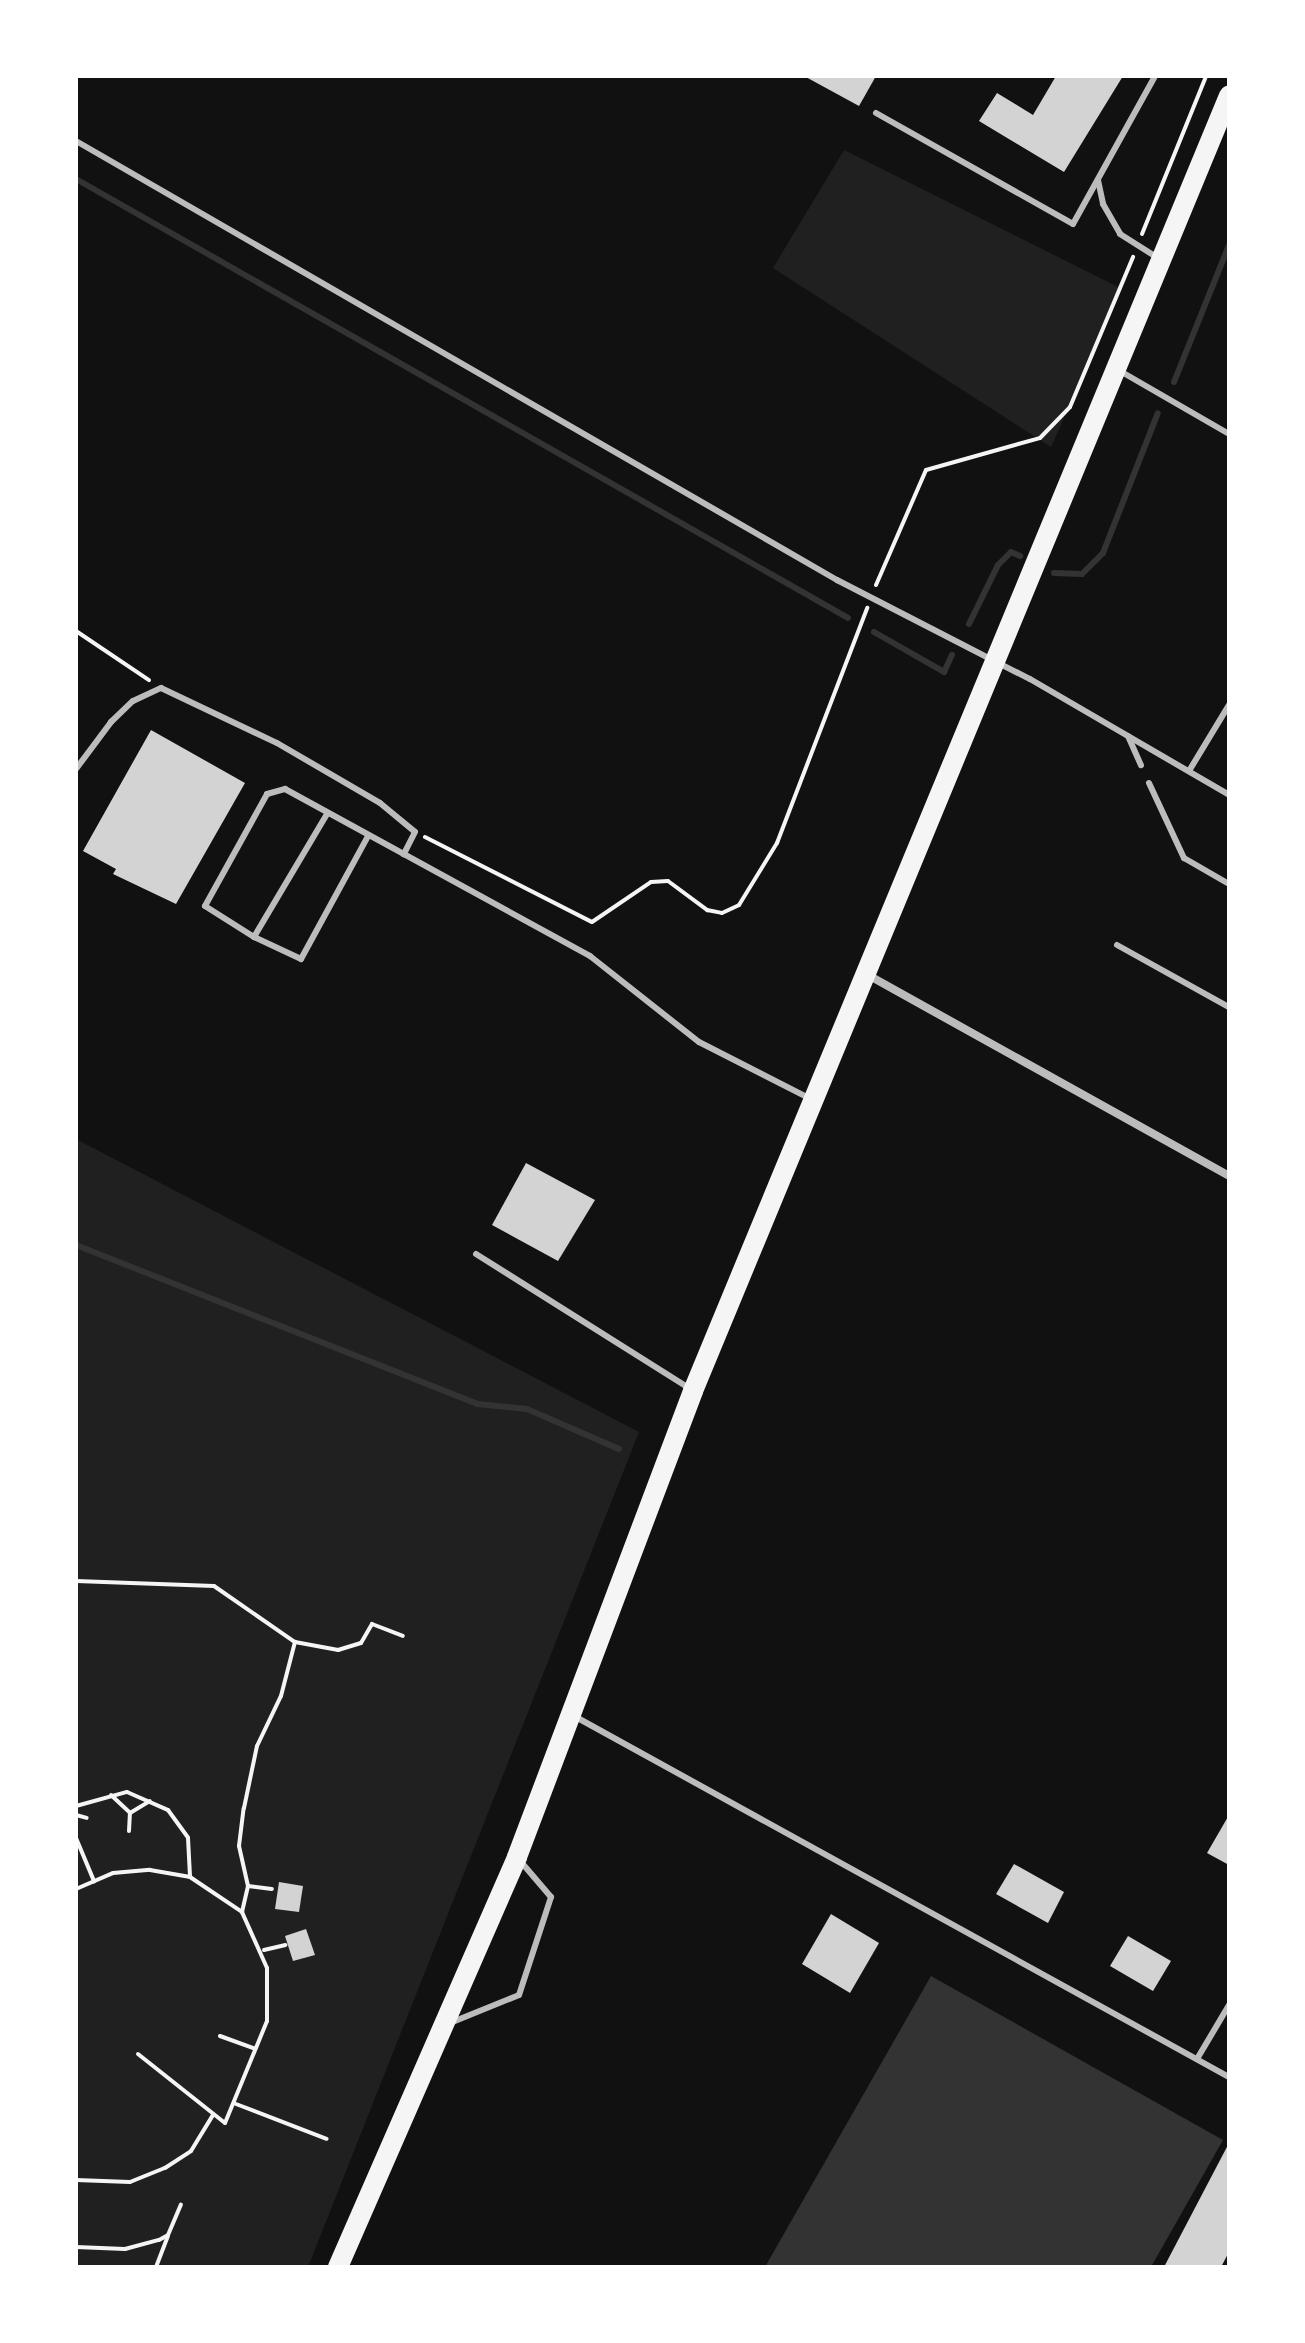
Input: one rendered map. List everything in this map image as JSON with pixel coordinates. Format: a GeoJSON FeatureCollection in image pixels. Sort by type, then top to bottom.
{"type":"FeatureCollection","features":[{"type":"Feature","properties":{"kind":"main road"},"geometry":{"type":"LineString","coordinates":[[338,2267],[517,1857],[574,1716],[693,1391],[816,1101],[1229,96]]}},
{"type":"Feature","properties":{"kind":"street"},"geometry":{"type":"LineString","coordinates":[[868,975],[1229,1176]]}},
{"type":"Feature","properties":{"kind":"lane"},"geometry":{"type":"LineString","coordinates":[[876,113],[1073,224],[1155,76]]}},
{"type":"Feature","properties":{"kind":"lane"},"geometry":{"type":"LineString","coordinates":[[76,141],[837,580],[995,665],[1030,679],[1229,795]]}},
{"type":"Feature","properties":{"kind":"lane"},"geometry":{"type":"LineString","coordinates":[[1098,180],[1103,204],[1120,234],[1161,260]]}},
{"type":"Feature","properties":{"kind":"lane"},"geometry":{"type":"LineString","coordinates":[[1117,369],[1229,434]]}},
{"type":"Feature","properties":{"kind":"lane"},"geometry":{"type":"LineString","coordinates":[[76,769],[111,722],[133,701],[161,688],[277,743],[380,803],[415,832],[404,854]]}},
{"type":"Feature","properties":{"kind":"lane"},"geometry":{"type":"LineString","coordinates":[[1189,771],[1229,705]]}},
{"type":"Feature","properties":{"kind":"lane"},"geometry":{"type":"LineString","coordinates":[[1128,736],[1141,765]]}},
{"type":"Feature","properties":{"kind":"lane"},"geometry":{"type":"LineString","coordinates":[[1149,783],[1184,858],[1229,884]]}},
{"type":"Feature","properties":{"kind":"lane"},"geometry":{"type":"LineString","coordinates":[[368,836],[301,959],[254,937],[205,906],[267,794],[285,789],[590,956],[699,1042],[816,1101]]}},
{"type":"Feature","properties":{"kind":"lane"},"geometry":{"type":"LineString","coordinates":[[254,937],[327,814]]}},
{"type":"Feature","properties":{"kind":"lane"},"geometry":{"type":"LineString","coordinates":[[1117,945],[1229,1007]]}},
{"type":"Feature","properties":{"kind":"lane"},"geometry":{"type":"LineString","coordinates":[[476,1254],[693,1391]]}},
{"type":"Feature","properties":{"kind":"lane"},"geometry":{"type":"LineString","coordinates":[[574,1716],[1229,2077]]}},
{"type":"Feature","properties":{"kind":"lane"},"geometry":{"type":"LineString","coordinates":[[443,2026],[519,1995],[551,1897],[517,1857]]}},
{"type":"Feature","properties":{"kind":"lane"},"geometry":{"type":"LineString","coordinates":[[1197,2059],[1229,2005]]}},
{"type":"Feature","properties":{"kind":"path"},"geometry":{"type":"LineString","coordinates":[[415,832],[592,922],[651,882],[668,881],[707,910],[722,913],[739,905],[777,843],[916,484],[926,470],[956,458],[1040,438],[1070,407]]}},
{"type":"Feature","properties":{"kind":"path"},"geometry":{"type":"LineString","coordinates":[[76,631],[161,688]]}},
{"type":"Feature","properties":{"kind":"path"},"geometry":{"type":"LineString","coordinates":[[76,1581],[214,1586],[295,1642],[338,1650],[361,1643],[372,1624],[403,1636]]}},
{"type":"Feature","properties":{"kind":"path"},"geometry":{"type":"LineString","coordinates":[[242,1912],[248,1886],[239,1846],[244,1808],[257,1746],[281,1696],[295,1642]]}},
{"type":"Feature","properties":{"kind":"path"},"geometry":{"type":"LineString","coordinates":[[76,1806],[127,1792],[152,1800],[180,1820],[192,1854],[190,1877]]}},
{"type":"Feature","properties":{"kind":"path"},"geometry":{"type":"LineString","coordinates":[[111,1795],[130,1813],[129,1831]]}},
{"type":"Feature","properties":{"kind":"path"},"geometry":{"type":"LineString","coordinates":[[130,1813],[152,1800]]}},
{"type":"Feature","properties":{"kind":"path"},"geometry":{"type":"LineString","coordinates":[[76,1815],[87,1818]]}},
{"type":"Feature","properties":{"kind":"path"},"geometry":{"type":"LineString","coordinates":[[76,1838],[94,1881]]}},
{"type":"Feature","properties":{"kind":"path"},"geometry":{"type":"LineString","coordinates":[[76,1889],[113,1873],[150,1870],[190,1877],[242,1912],[263,1951],[267,2021],[225,2123],[138,2054]]}},
{"type":"Feature","properties":{"kind":"path"},"geometry":{"type":"LineString","coordinates":[[248,1886],[272,1889]]}},
{"type":"Feature","properties":{"kind":"path"},"geometry":{"type":"LineString","coordinates":[[263,1951],[285,1945]]}},
{"type":"Feature","properties":{"kind":"path"},"geometry":{"type":"LineString","coordinates":[[220,2036],[255,2049]]}},
{"type":"Feature","properties":{"kind":"path"},"geometry":{"type":"LineString","coordinates":[[235,2104],[327,2139]]}},
{"type":"Feature","properties":{"kind":"path"},"geometry":{"type":"LineString","coordinates":[[76,2180],[130,2182],[165,2168],[191,2151],[213,2114]]}},
{"type":"Feature","properties":{"kind":"path"},"geometry":{"type":"LineString","coordinates":[[156,2267],[181,2205]]}},
{"type":"Feature","properties":{"kind":"path"},"geometry":{"type":"LineString","coordinates":[[76,2247],[125,2249],[168,2235]]}},
{"type":"Feature","properties":{"kind":"shaded area"},"geometry":{"type":"Polygon","coordinates":[[[844,150],[1122,289],[1051,447],[773,268],[844,150]]]}},
{"type":"Feature","properties":{"kind":"shaded area"},"geometry":{"type":"Polygon","coordinates":[[[76,1139],[639,1432],[308,2267],[76,2267],[76,1139]]]}},
{"type":"Feature","properties":{"kind":"shaded area"},"geometry":{"type":"Polygon","coordinates":[[[931,1976],[1223,2140],[1151,2267],[765,2267],[931,1976]]]}},
{"type":"Feature","properties":{"kind":"building"},"geometry":{"type":"Polygon","coordinates":[[[804,76],[876,76],[859,106],[804,76]]]}},
{"type":"Feature","properties":{"kind":"building"},"geometry":{"type":"Polygon","coordinates":[[[1056,76],[1123,76],[1064,172],[979,121],[997,93],[1033,115],[1056,76]]]}},
{"type":"Feature","properties":{"kind":"building"},"geometry":{"type":"Polygon","coordinates":[[[151,730],[245,783],[176,904],[113,874],[116,869],[83,851],[151,730]]]}},
{"type":"Feature","properties":{"kind":"building"},"geometry":{"type":"Polygon","coordinates":[[[526,1163],[595,1200],[558,1261],[492,1225],[526,1163]]]}},
{"type":"Feature","properties":{"kind":"building"},"geometry":{"type":"Polygon","coordinates":[[[1229,1815],[1229,1865],[1207,1853],[1229,1815]]]}},
{"type":"Feature","properties":{"kind":"building"},"geometry":{"type":"Polygon","coordinates":[[[1014,1864],[1064,1892],[1048,1923],[996,1894],[1014,1864]]]}},
{"type":"Feature","properties":{"kind":"building"},"geometry":{"type":"Polygon","coordinates":[[[279,1882],[303,1886],[299,1912],[275,1909],[279,1882]]]}},
{"type":"Feature","properties":{"kind":"building"},"geometry":{"type":"Polygon","coordinates":[[[831,1914],[879,1943],[850,1993],[802,1964],[831,1914]]]}},
{"type":"Feature","properties":{"kind":"building"},"geometry":{"type":"Polygon","coordinates":[[[306,1929],[315,1955],[293,1961],[285,1936],[306,1929]]]}},
{"type":"Feature","properties":{"kind":"building"},"geometry":{"type":"Polygon","coordinates":[[[1128,1936],[1171,1961],[1153,1991],[1110,1966],[1128,1936]]]}},
{"type":"Feature","properties":{"kind":"building"},"geometry":{"type":"Polygon","coordinates":[[[1229,2143],[1229,2252],[1221,2267],[1164,2267],[1229,2143]]]}},
{"type":"Feature","properties":{"kind":"waterway"},"geometry":{"type":"LineString","coordinates":[[76,179],[848,618]]}},
{"type":"Feature","properties":{"kind":"waterway"},"geometry":{"type":"LineString","coordinates":[[1174,382],[1229,245]]}},
{"type":"Feature","properties":{"kind":"waterway"},"geometry":{"type":"LineString","coordinates":[[1054,573],[1082,574],[1103,553],[1158,413]]}},
{"type":"Feature","properties":{"kind":"waterway"},"geometry":{"type":"LineString","coordinates":[[969,624],[998,565],[1011,552],[1020,556]]}},
{"type":"Feature","properties":{"kind":"waterway"},"geometry":{"type":"LineString","coordinates":[[874,632],[944,672],[952,655]]}},
{"type":"Feature","properties":{"kind":"waterway"},"geometry":{"type":"LineString","coordinates":[[76,1245],[477,1404],[527,1409],[619,1449]]}}]}
